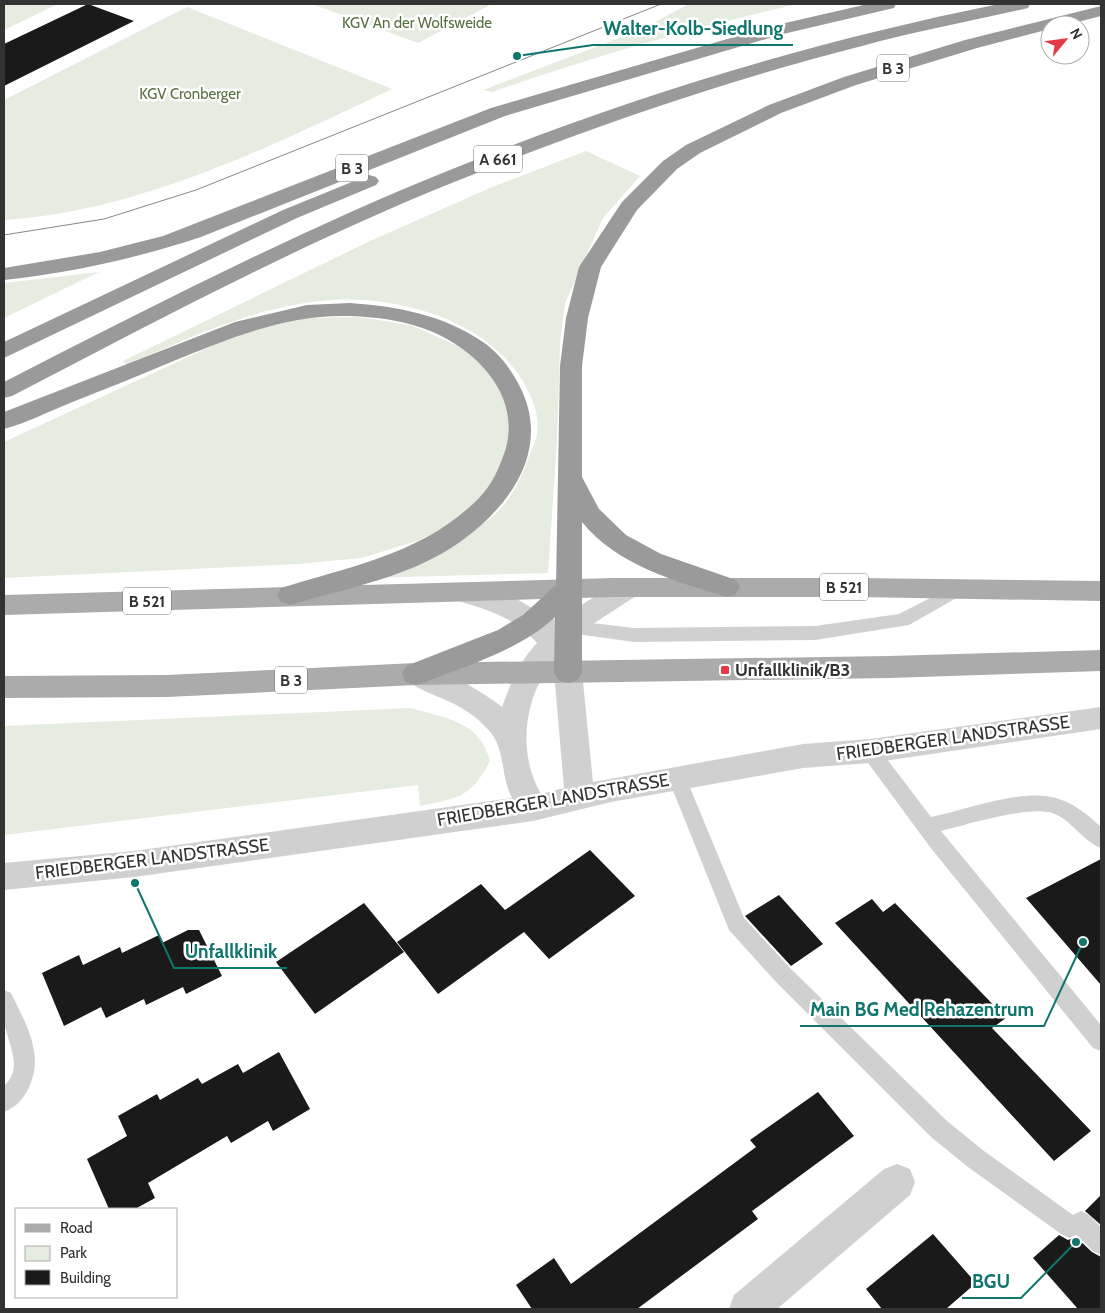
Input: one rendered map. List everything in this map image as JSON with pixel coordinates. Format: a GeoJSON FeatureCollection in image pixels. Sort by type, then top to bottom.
{"type":"FeatureCollection","features":[{"type":"Feature","properties":{"kind":"highway","name":"A 661"},"geometry":{"type":"LineString","coordinates":[[4,351],[290,214],[468,140],[642,72],[778,30],[888,4]]}},
{"type":"Feature","properties":{"kind":"highway","name":"A 661"},"geometry":{"type":"LineString","coordinates":[[4,391],[203,288],[435,183],[487,163],[650,103],[796,58],[910,28],[1022,4]]}},
{"type":"Feature","properties":{"kind":"highway","name":"B 3"},"geometry":{"type":"LineString","coordinates":[[570,475],[571,366],[577,318],[590,268],[629,206],[670,165],[693,149],[775,109],[850,81],[971,44],[1101,11]]}},
{"type":"Feature","properties":{"kind":"highway","name":"B 3"},"geometry":{"type":"LineString","coordinates":[[4,274],[99,260],[147,248],[194,233],[498,112],[642,72]]}},
{"type":"Feature","properties":{"kind":"highway"},"geometry":{"type":"LineString","coordinates":[[4,421],[221,334],[251,324],[311,310],[338,308],[395,314],[436,325],[474,346],[501,371],[512,386],[519,404],[522,436],[518,457],[497,497],[460,530],[423,552],[385,566],[290,595]]}},
{"type":"Feature","properties":{"kind":"highway"},"geometry":{"type":"LineString","coordinates":[[570,475],[590,516],[607,533],[640,554],[727,587]]}},
{"type":"Feature","properties":{"kind":"highway"},"geometry":{"type":"LineString","coordinates":[[560,635],[568,589],[570,475]]}},
{"type":"Feature","properties":{"kind":"highway","name":"B 3"},"geometry":{"type":"LineString","coordinates":[[416,674],[508,637],[533,622],[568,589]]}},
{"type":"Feature","properties":{"kind":"main road","name":"B 521"},"geometry":{"type":"LineString","coordinates":[[4,605],[452,590],[727,587],[961,588],[1101,591]]}},
{"type":"Feature","properties":{"kind":"main road"},"geometry":{"type":"LineString","coordinates":[[416,674],[880,667],[1101,660]]}},
{"type":"Feature","properties":{"kind":"main road","name":"B 3"},"geometry":{"type":"LineString","coordinates":[[4,687],[166,686],[416,674]]}},
{"type":"Feature","properties":{"kind":"street"},"geometry":{"type":"LineString","coordinates":[[533,808],[520,785],[511,738],[515,709],[530,672],[560,635],[627,588]]}},
{"type":"Feature","properties":{"kind":"street"},"geometry":{"type":"LineString","coordinates":[[452,590],[492,598],[560,635]]}},
{"type":"Feature","properties":{"kind":"street"},"geometry":{"type":"LineString","coordinates":[[560,635],[568,672],[580,797]]}},
{"type":"Feature","properties":{"kind":"street"},"geometry":{"type":"LineString","coordinates":[[416,674],[479,704],[496,717],[511,738]]}},
{"type":"Feature","properties":{"kind":"street","name":"FRIEDBERGER LANDSTRASSE"},"geometry":{"type":"LineString","coordinates":[[4,877],[108,867],[533,808],[677,778],[803,756],[870,751],[1101,718]]}},
{"type":"Feature","properties":{"kind":"street"},"geometry":{"type":"LineString","coordinates":[[748,1309],[897,1182]]}},
{"type":"Feature","properties":{"kind":"lane"},"geometry":{"type":"LineString","coordinates":[[560,635],[815,633],[903,620],[961,588]]}},
{"type":"Feature","properties":{"kind":"lane"},"geometry":{"type":"LineString","coordinates":[[870,751],[929,826],[938,841],[1101,1041]]}},
{"type":"Feature","properties":{"kind":"lane"},"geometry":{"type":"LineString","coordinates":[[677,778],[736,924],[783,974],[939,1129],[976,1159],[1101,1243]]}},
{"type":"Feature","properties":{"kind":"lane"},"geometry":{"type":"LineString","coordinates":[[929,826],[1019,806],[1050,804],[1086,823],[1101,840]]}},
{"type":"Feature","properties":{"kind":"lane"},"geometry":{"type":"LineString","coordinates":[[4,1000],[20,1036],[25,1064],[18,1086],[4,1101]]}},
{"type":"Feature","properties":{"kind":"green space"},"geometry":{"type":"Polygon","coordinates":[[[4,4],[58,4],[4,30],[4,4]]]}},
{"type":"Feature","properties":{"kind":"green space","name":"KGV An der Wolfsweide"},"geometry":{"type":"Polygon","coordinates":[[[312,4],[492,4],[418,43],[312,4]]]}},
{"type":"Feature","properties":{"kind":"green space"},"geometry":{"type":"Polygon","coordinates":[[[689,4],[797,4],[643,44],[492,92],[483,90],[640,30],[689,4]]]}},
{"type":"Feature","properties":{"kind":"green space","name":"KGV Cronberger"},"geometry":{"type":"Polygon","coordinates":[[[187,7],[392,89],[252,153],[154,190],[104,204],[54,214],[4,220],[4,100],[187,7]]]}},
{"type":"Feature","properties":{"kind":"green space"},"geometry":{"type":"Polygon","coordinates":[[[586,151],[640,176],[603,218],[565,303],[560,343],[557,441],[548,573],[369,578],[434,554],[475,530],[493,516],[515,488],[535,442],[538,427],[536,413],[523,381],[511,364],[496,350],[462,326],[424,311],[383,302],[316,301],[284,307],[219,326],[127,365],[123,361],[370,241],[490,188],[586,151]]]}},
{"type":"Feature","properties":{"kind":"green space"},"geometry":{"type":"Polygon","coordinates":[[[99,272],[4,318],[4,283],[99,272]]]}},
{"type":"Feature","properties":{"kind":"green space"},"geometry":{"type":"Polygon","coordinates":[[[359,317],[411,325],[462,348],[481,363],[499,385],[512,419],[511,450],[489,489],[454,522],[417,541],[361,558],[298,564],[4,578],[4,442],[240,333],[306,318],[359,317]]]}},
{"type":"Feature","properties":{"kind":"green space"},"geometry":{"type":"Polygon","coordinates":[[[411,708],[449,719],[470,730],[478,737],[490,761],[470,789],[454,798],[420,806],[418,785],[4,835],[4,726],[411,708]]]}},
{"type":"Feature","properties":{"kind":"building"},"geometry":{"type":"Polygon","coordinates":[[[88,4],[134,21],[4,86],[4,44],[88,4]]]}},
{"type":"Feature","properties":{"kind":"building"},"geometry":{"type":"Polygon","coordinates":[[[590,850],[635,896],[549,959],[524,932],[438,994],[397,942],[481,884],[505,910],[590,850]]]}},
{"type":"Feature","properties":{"kind":"building"},"geometry":{"type":"Polygon","coordinates":[[[1101,859],[1101,985],[1026,898],[1101,859]]]}},
{"type":"Feature","properties":{"kind":"building"},"geometry":{"type":"Polygon","coordinates":[[[779,895],[823,944],[791,966],[745,916],[779,895]]]}},
{"type":"Feature","properties":{"kind":"building"},"geometry":{"type":"Polygon","coordinates":[[[872,899],[883,912],[895,903],[1006,1018],[992,1028],[1091,1131],[1054,1161],[835,923],[872,899]]]}},
{"type":"Feature","properties":{"kind":"building"},"geometry":{"type":"Polygon","coordinates":[[[364,903],[404,952],[315,1014],[276,962],[364,903]]]}},
{"type":"Feature","properties":{"kind":"building"},"geometry":{"type":"Polygon","coordinates":[[[188,930],[199,930],[222,976],[186,994],[183,987],[146,1005],[144,999],[106,1018],[101,1007],[64,1026],[42,973],[79,955],[83,965],[120,947],[122,953],[159,935],[162,943],[188,930]]]}},
{"type":"Feature","properties":{"kind":"building"},"geometry":{"type":"Polygon","coordinates":[[[279,1052],[310,1109],[273,1131],[268,1121],[231,1143],[227,1136],[148,1183],[155,1198],[137,1208],[109,1208],[87,1159],[127,1136],[118,1116],[157,1094],[160,1100],[198,1078],[202,1084],[238,1064],[243,1073],[279,1052]]]}},
{"type":"Feature","properties":{"kind":"building"},"geometry":{"type":"Polygon","coordinates":[[[818,1092],[854,1136],[752,1211],[758,1219],[637,1309],[532,1309],[516,1285],[554,1258],[571,1284],[756,1147],[750,1140],[818,1092]]]}},
{"type":"Feature","properties":{"kind":"building"},"geometry":{"type":"Polygon","coordinates":[[[1101,1195],[1101,1225],[1085,1211],[1101,1195]]]}},
{"type":"Feature","properties":{"kind":"building"},"geometry":{"type":"Polygon","coordinates":[[[933,1234],[976,1283],[946,1309],[882,1309],[866,1289],[933,1234]]]}},
{"type":"Feature","properties":{"kind":"building"},"geometry":{"type":"Polygon","coordinates":[[[1059,1235],[1068,1240],[1076,1237],[1092,1252],[1101,1257],[1101,1309],[1078,1309],[1033,1258],[1059,1235]]]}},
{"type":"Feature","properties":{"kind":"tram line"},"geometry":{"type":"LineString","coordinates":[[4,235],[104,219],[196,190],[661,4]]}},
{"type":"Feature","properties":{"kind":"place","name":"Walter-Kolb-Siedlung"},"geometry":{"type":"Point","coordinates":[517,56]}},
{"type":"Feature","properties":{"kind":"place","name":"Unfallklinik/B3"},"geometry":{"type":"Point","coordinates":[725,670]}},
{"type":"Feature","properties":{"kind":"place","name":"Unfallklinik"},"geometry":{"type":"Point","coordinates":[135,883]}},
{"type":"Feature","properties":{"kind":"place","name":"Main BG Med Rehazentrum"},"geometry":{"type":"Point","coordinates":[1083,942]}},
{"type":"Feature","properties":{"kind":"place","name":"BGU"},"geometry":{"type":"Point","coordinates":[1076,1242]}}]}
